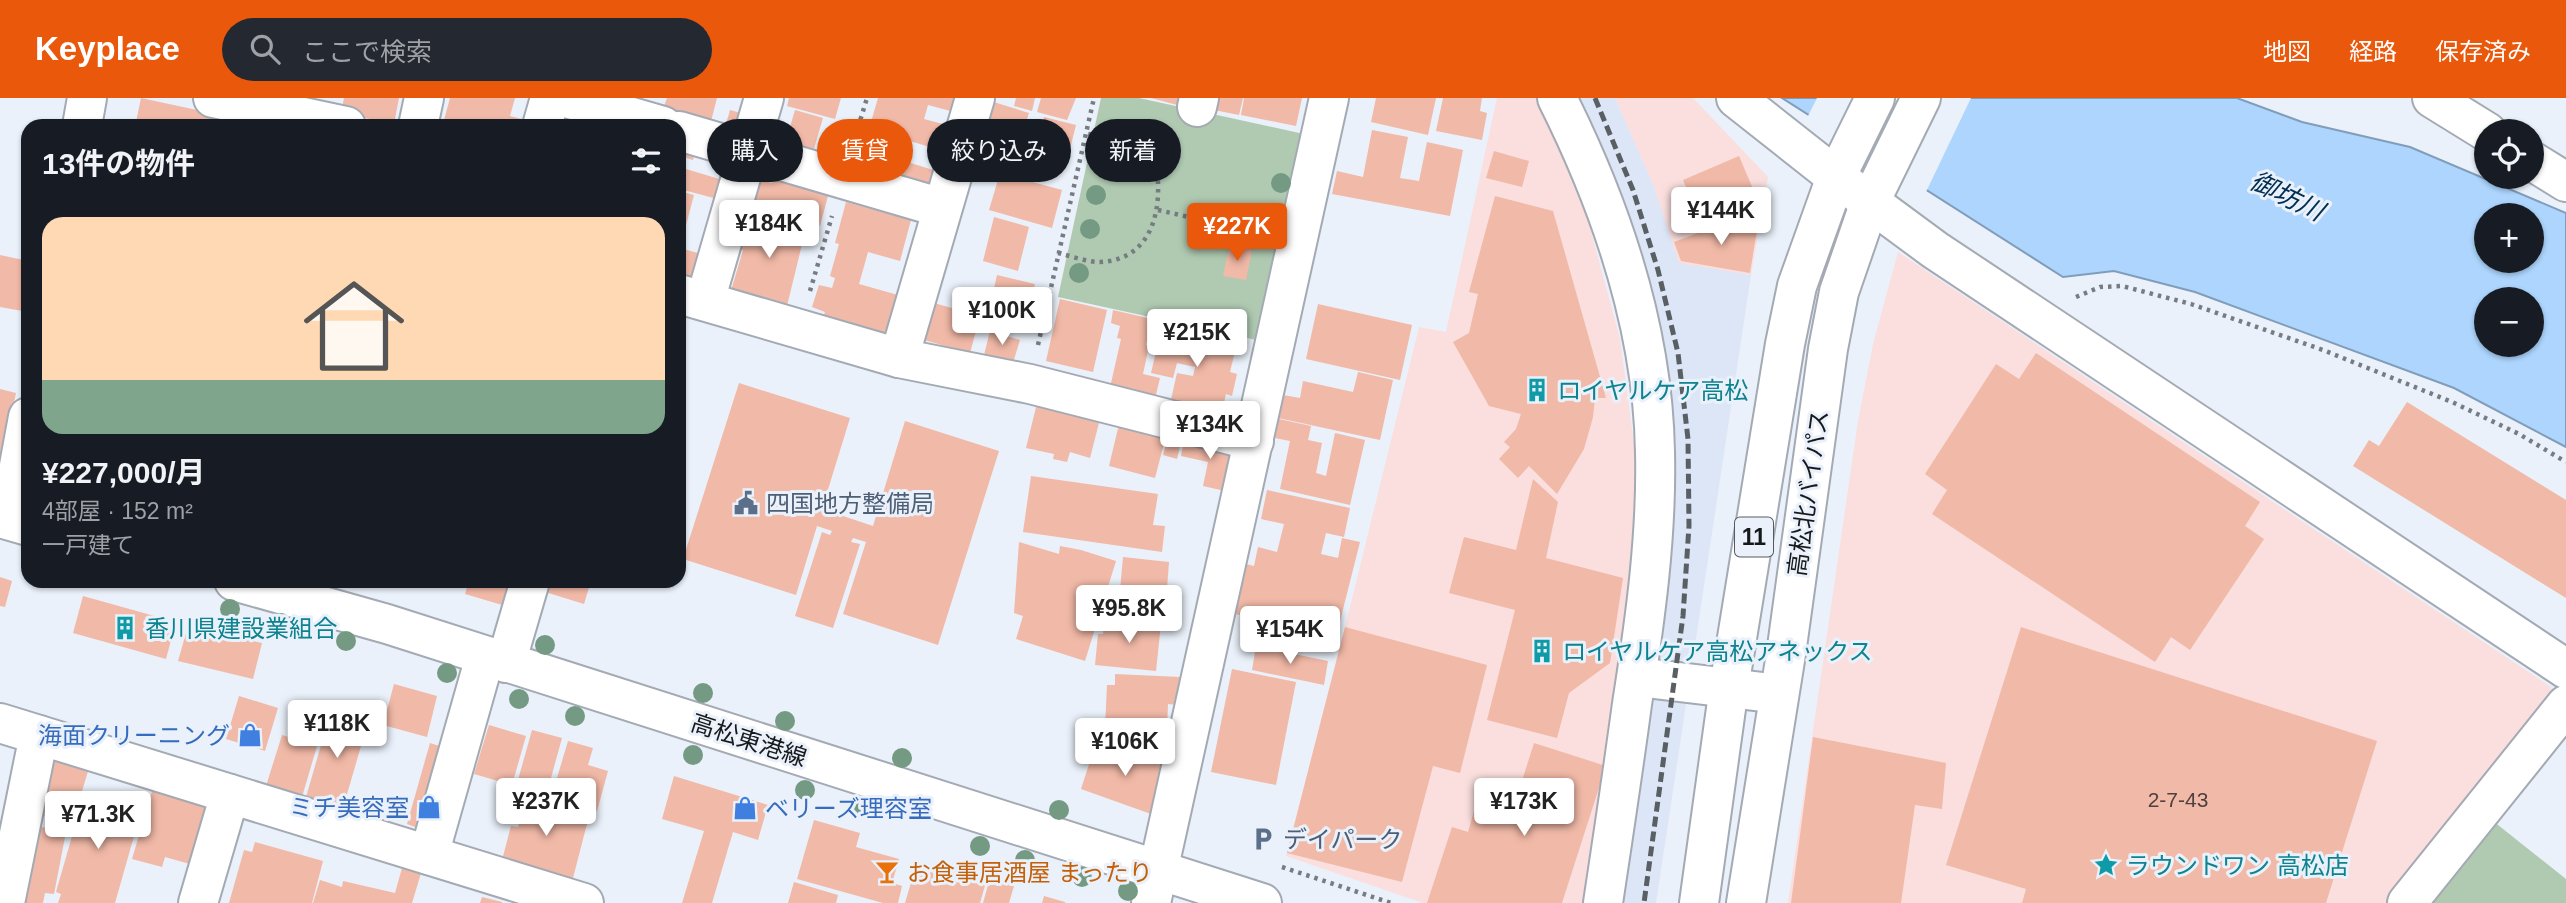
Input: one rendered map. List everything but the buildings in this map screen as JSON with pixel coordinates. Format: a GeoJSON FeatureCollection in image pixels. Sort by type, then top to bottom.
{"type":"FeatureCollection","features":[{"type":"Feature","properties":{"kind":"main road"},"geometry":{"type":"LineString","coordinates":[[83,119],[87,98]]}},
{"type":"Feature","properties":{"kind":"main road"},"geometry":{"type":"LineString","coordinates":[[213,98],[313,119]]}},
{"type":"Feature","properties":{"kind":"main road"},"geometry":{"type":"LineString","coordinates":[[420,119],[424,98]]}},
{"type":"Feature","properties":{"kind":"main road"},"geometry":{"type":"LineString","coordinates":[[544,119],[550,98]]}},
{"type":"Feature","properties":{"kind":"main road"},"geometry":{"type":"LineString","coordinates":[[566,98],[639,119]]}},
{"type":"Feature","properties":{"kind":"main road"},"geometry":{"type":"LineString","coordinates":[[758,119],[764,98]]}},
{"type":"Feature","properties":{"kind":"main road"},"geometry":{"type":"LineString","coordinates":[[899,358],[975,98]]}},
{"type":"Feature","properties":{"kind":"main road"},"geometry":{"type":"LineString","coordinates":[[1154,887],[1329,98]]}},
{"type":"Feature","properties":{"kind":"main road"},"geometry":{"type":"LineString","coordinates":[[1557,98],[1584,155],[1606,212],[1641,333],[1650,389],[1655,449],[1655,506],[1648,593],[1603,903]]}},
{"type":"Feature","properties":{"kind":"main road"},"geometry":{"type":"LineString","coordinates":[[1736,98],[1844,163],[1877,187],[1935,250],[2566,669]]}},
{"type":"Feature","properties":{"kind":"main road","name":"高松北バイパス"},"geometry":{"type":"LineString","coordinates":[[1699,903],[1730,687],[1785,344],[1797,286],[1844,163],[1875,98]]}},
{"type":"Feature","properties":{"kind":"main road","name":"高松北バイパス"},"geometry":{"type":"LineString","coordinates":[[1746,903],[1828,349],[1839,292],[1877,187],[1921,98]]}},
{"type":"Feature","properties":{"kind":"main road"},"geometry":{"type":"LineString","coordinates":[[2445,102],[2474,123]]}},
{"type":"Feature","properties":{"kind":"main road"},"geometry":{"type":"LineString","coordinates":[[686,133],[707,139]]}},
{"type":"Feature","properties":{"kind":"main road"},"geometry":{"type":"LineString","coordinates":[[803,167],[943,208]]}},
{"type":"Feature","properties":{"kind":"main road"},"geometry":{"type":"LineString","coordinates":[[2544,168],[2566,182]]}},
{"type":"Feature","properties":{"kind":"main road"},"geometry":{"type":"LineString","coordinates":[[737,182],[692,298],[899,358],[1030,384],[1254,441]]}},
{"type":"Feature","properties":{"kind":"main road"},"geometry":{"type":"LineString","coordinates":[[12,521],[21,462]]}},
{"type":"Feature","properties":{"kind":"main road","name":"高松東港線"},"geometry":{"type":"LineString","coordinates":[[286,588],[316,592],[496,660],[1154,887],[1262,903]]}},
{"type":"Feature","properties":{"kind":"main road"},"geometry":{"type":"LineString","coordinates":[[429,855],[496,660],[527,588]]}},
{"type":"Feature","properties":{"kind":"main road"},"geometry":{"type":"LineString","coordinates":[[1637,677],[1779,694]]}},
{"type":"Feature","properties":{"kind":"main road"},"geometry":{"type":"LineString","coordinates":[[2407,903],[2566,705]]}},
{"type":"Feature","properties":{"kind":"main road"},"geometry":{"type":"LineString","coordinates":[[0,723],[584,903]]}},
{"type":"Feature","properties":{"kind":"main road"},"geometry":{"type":"LineString","coordinates":[[5,903],[39,735]]}},
{"type":"Feature","properties":{"kind":"main road"},"geometry":{"type":"LineString","coordinates":[[198,903],[230,794]]}},
{"type":"Feature","properties":{"kind":"path"},"geometry":{"type":"LineString","coordinates":[[1030,384],[1084,133],[1094,98]]}},
{"type":"Feature","properties":{"kind":"path"},"geometry":{"type":"LineString","coordinates":[[1058,253],[1099,262],[1121,258],[1138,247],[1151,229],[1157,210],[1159,181],[1154,159],[1141,149],[1121,141],[1084,133]]}},
{"type":"Feature","properties":{"kind":"path"},"geometry":{"type":"LineString","coordinates":[[1157,210],[1297,242]]}},
{"type":"Feature","properties":{"kind":"path"},"geometry":{"type":"LineString","coordinates":[[2047,324],[2078,295],[2100,287],[2122,286],[2191,304],[2323,350],[2452,402],[2519,434],[2566,461]]}},
{"type":"Feature","properties":{"kind":"shaded area"},"geometry":{"type":"Polygon","coordinates":[[[1497,98],[1536,98],[1567,161],[1588,220],[1620,339],[1635,451],[1638,505],[1634,589],[1588,903],[1423,903],[1286,856],[1419,327],[1446,332],[1497,98]]]}},
{"type":"Feature","properties":{"kind":"shaded area"},"geometry":{"type":"Polygon","coordinates":[[[1574,98],[1615,98],[1654,187],[1679,263],[1751,275],[1656,903],[1619,903],[1668,559],[1574,98]]]}},
{"type":"Feature","properties":{"kind":"shaded area"},"geometry":{"type":"Polygon","coordinates":[[[1615,98],[1693,98],[1768,177],[1751,275],[1678,264],[1654,187],[1615,98]]]}},
{"type":"Feature","properties":{"kind":"shaded area"},"geometry":{"type":"Polygon","coordinates":[[[1898,252],[2551,687],[2552,700],[2388,903],[1788,903],[1858,421],[1873,344],[1898,252]]]}},
{"type":"Feature","properties":{"kind":"green space"},"geometry":{"type":"Polygon","coordinates":[[[1101,98],[1139,98],[1304,134],[1261,341],[1058,297],[1085,172],[1085,182],[1181,182],[1181,119],[1096,119],[1101,98]]]}},
{"type":"Feature","properties":{"kind":"green space"},"geometry":{"type":"Polygon","coordinates":[[[2488,817],[2566,879],[2566,903],[2419,903],[2488,817]]]}},
{"type":"Feature","properties":{"kind":"water","name":"御坊川"},"geometry":{"type":"Polygon","coordinates":[[[1782,98],[2237,98],[2302,122],[2410,147],[2474,174],[2474,189],[2509,189],[2542,203],[2474,203],[2474,273],[2544,273],[2544,204],[2566,213],[2566,447],[2454,388],[2195,292],[2114,271],[2063,277],[1782,98]]]}},
{"type":"Feature","properties":{"kind":"pier"},"geometry":{"type":"Polygon","coordinates":[[[1817,98],[1971,98],[1925,194],[1807,118],[1817,98]]]}},
{"type":"Feature","properties":{"kind":"railway"},"geometry":{"type":"LineString","coordinates":[[1595,98],[1633,190],[1658,270],[1678,353],[1688,439],[1689,526],[1683,616],[1644,903]]}},
{"type":"Feature","properties":{"kind":"place","name":"ロイヤルケア高松"},"geometry":{"type":"Point","coordinates":[1537,390]}},
{"type":"Feature","properties":{"kind":"place","name":"四国地方整備局"},"geometry":{"type":"Point","coordinates":[746,503]}},
{"type":"Feature","properties":{"kind":"place","name":"香川県建設業組合"},"geometry":{"type":"Point","coordinates":[125,628]}},
{"type":"Feature","properties":{"kind":"place","name":"ロイヤルケア高松アネックス"},"geometry":{"type":"Point","coordinates":[1542,651]}},
{"type":"Feature","properties":{"kind":"place","name":"海面クリーニング"},"geometry":{"type":"Point","coordinates":[250,735]}},
{"type":"Feature","properties":{"kind":"place","name":"ミチ美容室"},"geometry":{"type":"Point","coordinates":[429,807]}},
{"type":"Feature","properties":{"kind":"place","name":"ベリーズ理容室"},"geometry":{"type":"Point","coordinates":[745,808]}},
{"type":"Feature","properties":{"kind":"place","name":"デイパーク"},"geometry":{"type":"Point","coordinates":[1263,839]}},
{"type":"Feature","properties":{"kind":"place","name":"ラウンドワン 高松店"},"geometry":{"type":"Point","coordinates":[2106,865]}},
{"type":"Feature","properties":{"kind":"place","name":"お食事居酒屋 まったり"},"geometry":{"type":"Point","coordinates":[887,872]}}]}
